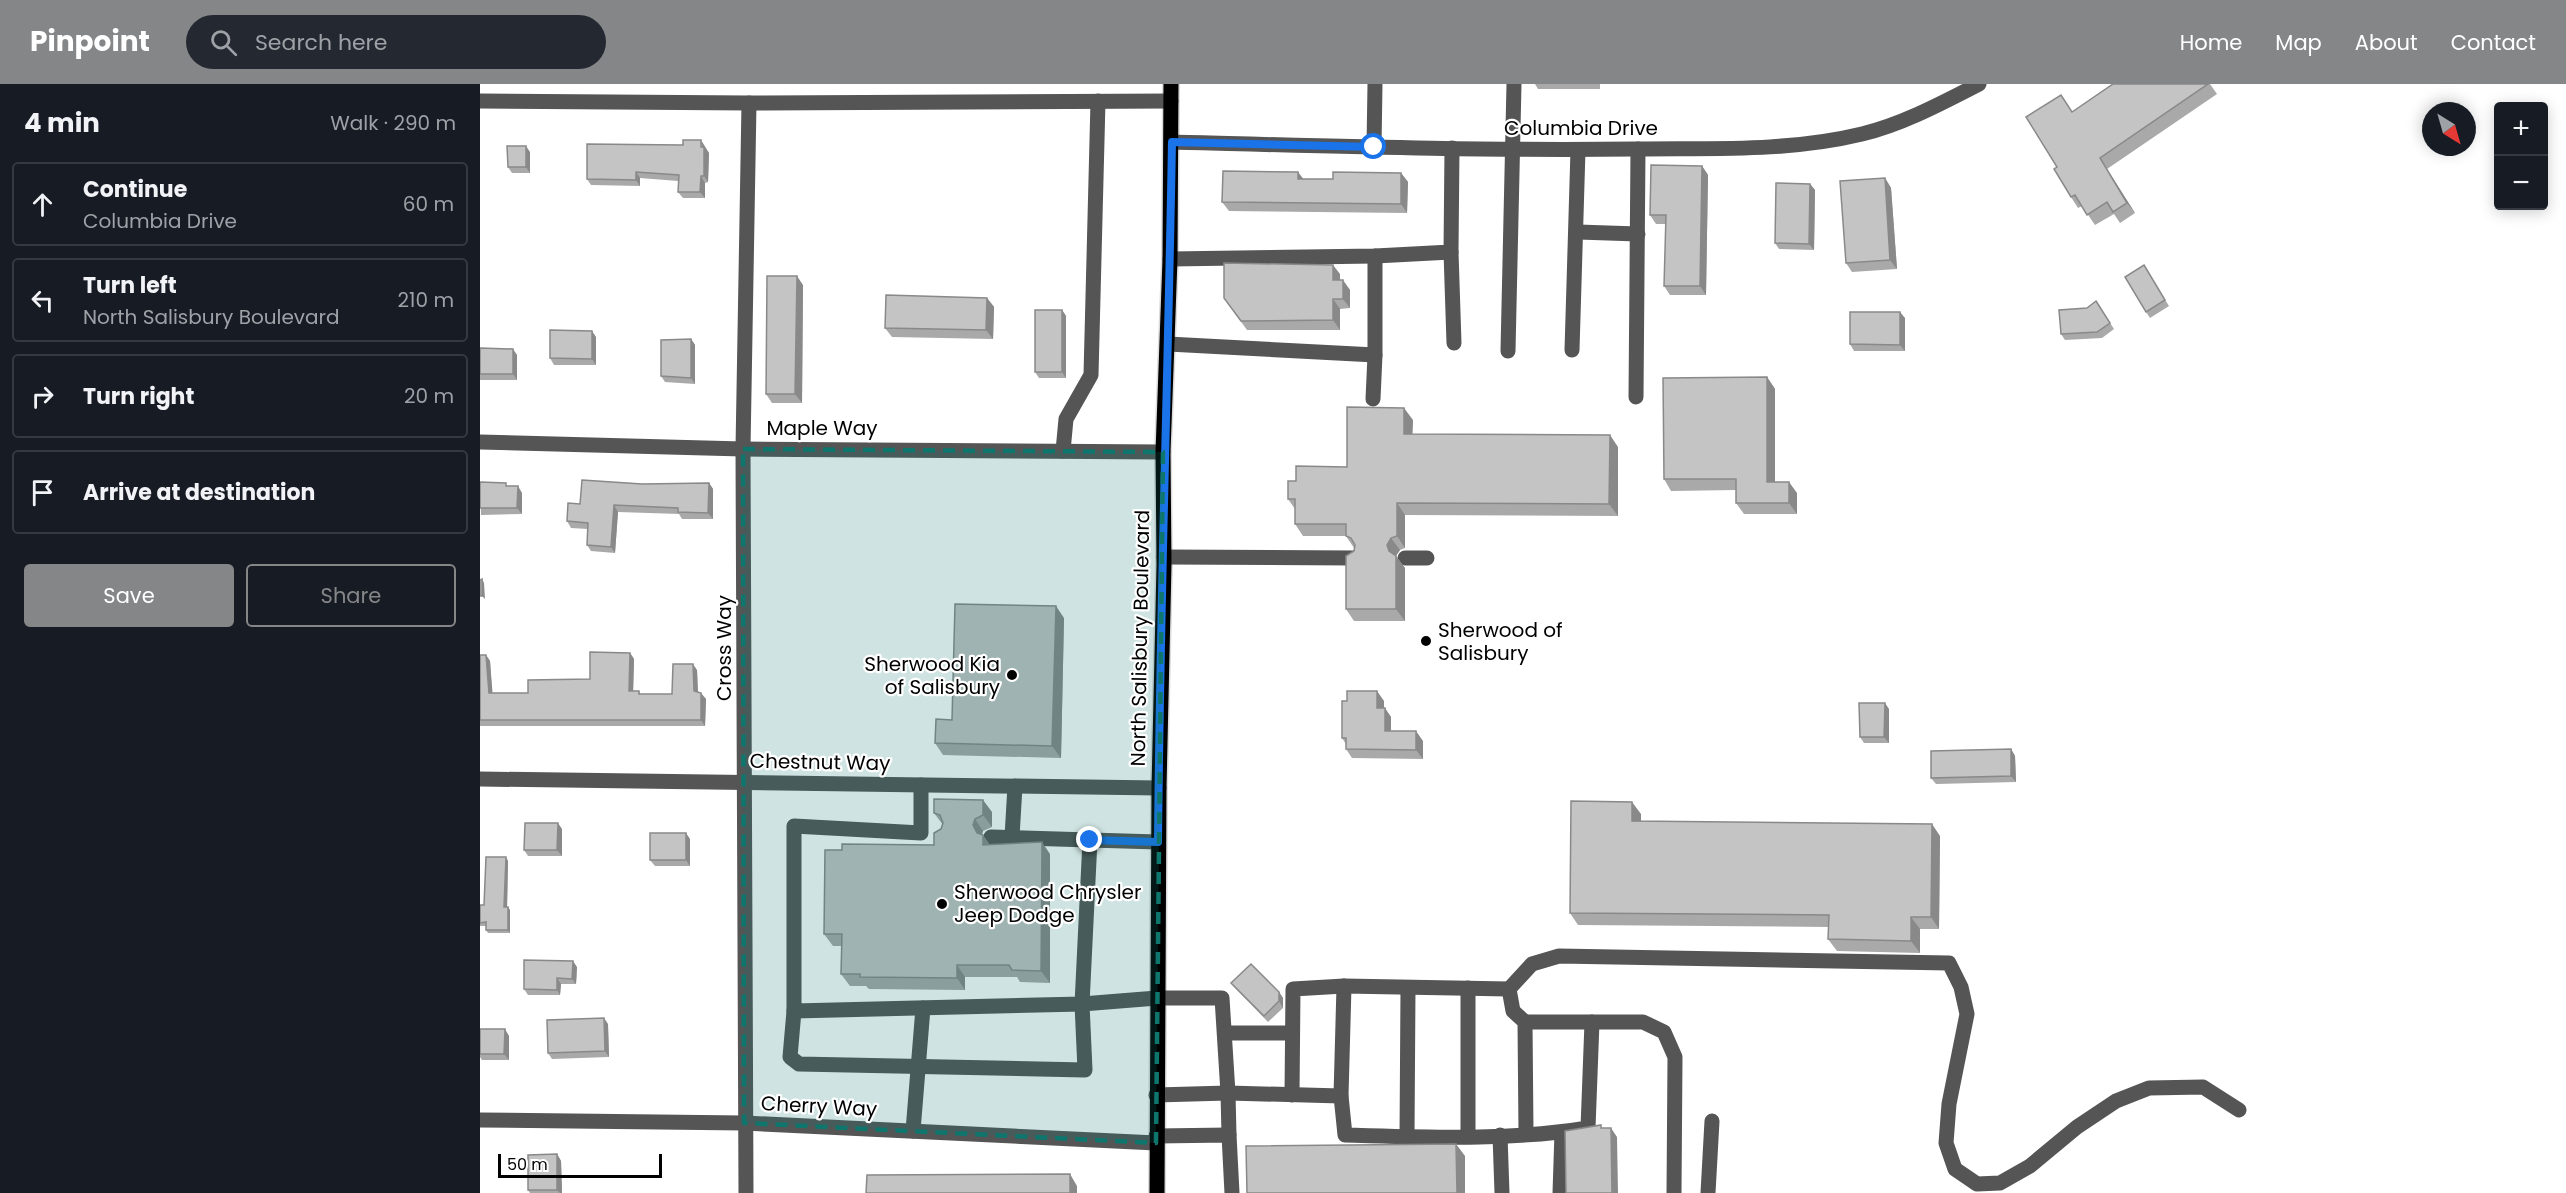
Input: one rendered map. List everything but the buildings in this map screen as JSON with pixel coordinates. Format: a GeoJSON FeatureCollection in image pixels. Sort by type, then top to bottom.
{"type":"FeatureCollection","features":[{"type":"Feature","properties":{"kind":"main road","name":"North Salisbury Boulevard"},"geometry":{"type":"LineString","coordinates":[[1157,1193],[1158,842],[1164,556],[1163,452],[1170,259],[1171,84]]}},
{"type":"Feature","properties":{"kind":"street"},"geometry":{"type":"LineString","coordinates":[[1374,147],[1375,84]]}},
{"type":"Feature","properties":{"kind":"street"},"geometry":{"type":"LineString","coordinates":[[1508,351],[1510,150],[1514,84]]}},
{"type":"Feature","properties":{"kind":"street","name":"Columbia Drive"},"geometry":{"type":"LineString","coordinates":[[1172,142],[1510,150],[1735,149],[1808,145],[1864,134],[1918,114],[1979,84]]}},
{"type":"Feature","properties":{"kind":"street"},"geometry":{"type":"LineString","coordinates":[[480,101],[749,103],[1171,100]]}},
{"type":"Feature","properties":{"kind":"street"},"geometry":{"type":"LineString","coordinates":[[1063,451],[1066,419],[1091,375],[1098,101]]}},
{"type":"Feature","properties":{"kind":"street","name":"Cross Way"},"geometry":{"type":"LineString","coordinates":[[746,1193],[743,449],[749,103]]}},
{"type":"Feature","properties":{"kind":"street"},"geometry":{"type":"LineString","coordinates":[[1452,148],[1451,252],[1454,343]]}},
{"type":"Feature","properties":{"kind":"street"},"geometry":{"type":"LineString","coordinates":[[1636,398],[1638,149]]}},
{"type":"Feature","properties":{"kind":"street"},"geometry":{"type":"LineString","coordinates":[[1572,350],[1578,232],[1578,150]]}},
{"type":"Feature","properties":{"kind":"street"},"geometry":{"type":"LineString","coordinates":[[1578,232],[1638,234]]}},
{"type":"Feature","properties":{"kind":"street"},"geometry":{"type":"LineString","coordinates":[[1170,259],[1375,256],[1451,252]]}},
{"type":"Feature","properties":{"kind":"street"},"geometry":{"type":"LineString","coordinates":[[1373,399],[1375,256]]}},
{"type":"Feature","properties":{"kind":"street"},"geometry":{"type":"LineString","coordinates":[[1168,344],[1375,355]]}},
{"type":"Feature","properties":{"kind":"street","name":"Maple Way"},"geometry":{"type":"LineString","coordinates":[[480,442],[743,449],[1163,452]]}},
{"type":"Feature","properties":{"kind":"street"},"geometry":{"type":"LineString","coordinates":[[1164,556],[1354,558]]}},
{"type":"Feature","properties":{"kind":"street"},"geometry":{"type":"LineString","coordinates":[[1405,558],[1427,558]]}},
{"type":"Feature","properties":{"kind":"street","name":"Chestnut Way"},"geometry":{"type":"LineString","coordinates":[[480,779],[1159,788]]}},
{"type":"Feature","properties":{"kind":"street"},"geometry":{"type":"LineString","coordinates":[[921,785],[926,834],[794,826],[794,1011],[790,1057],[799,1064],[1085,1070],[1082,1004],[1090,840]]}},
{"type":"Feature","properties":{"kind":"street"},"geometry":{"type":"LineString","coordinates":[[1012,837],[1015,786]]}},
{"type":"Feature","properties":{"kind":"street"},"geometry":{"type":"LineString","coordinates":[[991,837],[1158,842]]}},
{"type":"Feature","properties":{"kind":"street"},"geometry":{"type":"LineString","coordinates":[[1292,1095],[1293,988],[1344,986],[1509,989],[1532,964],[1559,956],[1949,963],[1961,987],[1967,1014],[1949,1104],[1946,1143],[1955,1169],[1977,1184],[2000,1183],[2030,1166],[2077,1127],[2116,1101],[2150,1088],[2203,1087],[2239,1110]]}},
{"type":"Feature","properties":{"kind":"street"},"geometry":{"type":"LineString","coordinates":[[1344,986],[1341,1096],[1345,1135],[1468,1136],[1562,1132],[1588,1128],[1592,1022]]}},
{"type":"Feature","properties":{"kind":"street"},"geometry":{"type":"LineString","coordinates":[[1407,1137],[1408,988]]}},
{"type":"Feature","properties":{"kind":"street"},"geometry":{"type":"LineString","coordinates":[[1467,988],[1468,1136]]}},
{"type":"Feature","properties":{"kind":"street"},"geometry":{"type":"LineString","coordinates":[[1509,989],[1513,1011],[1525,1022],[1643,1022],[1664,1032],[1675,1057],[1674,1193]]}},
{"type":"Feature","properties":{"kind":"street"},"geometry":{"type":"LineString","coordinates":[[794,1011],[1082,1004],[1157,998],[1222,998],[1226,1033],[1232,1193]]}},
{"type":"Feature","properties":{"kind":"street"},"geometry":{"type":"LineString","coordinates":[[914,1131],[923,1008]]}},
{"type":"Feature","properties":{"kind":"street"},"geometry":{"type":"LineString","coordinates":[[1525,1022],[1526,1133]]}},
{"type":"Feature","properties":{"kind":"street"},"geometry":{"type":"LineString","coordinates":[[1226,1033],[1292,1033]]}},
{"type":"Feature","properties":{"kind":"street"},"geometry":{"type":"LineString","coordinates":[[1156,1095],[1228,1093],[1341,1096]]}},
{"type":"Feature","properties":{"kind":"street","name":"Cherry Way"},"geometry":{"type":"LineString","coordinates":[[480,1120],[744,1123],[1156,1139],[1229,1135]]}},
{"type":"Feature","properties":{"kind":"street"},"geometry":{"type":"LineString","coordinates":[[1708,1193],[1712,1120]]}},
{"type":"Feature","properties":{"kind":"street"},"geometry":{"type":"LineString","coordinates":[[1560,1193],[1562,1132]]}},
{"type":"Feature","properties":{"kind":"street"},"geometry":{"type":"LineString","coordinates":[[1500,1135],[1502,1193]]}},
{"type":"Feature","properties":{"kind":"highlighted area"},"geometry":{"type":"Polygon","coordinates":[[[743,449],[1163,452],[1156,1143],[744,1123],[743,449]]]}},
{"type":"Feature","properties":{"kind":"place","name":"Sherwood of Salisbury"},"geometry":{"type":"Point","coordinates":[1426,641]}},
{"type":"Feature","properties":{"kind":"place","name":"Sherwood Kia of Salisbury"},"geometry":{"type":"Point","coordinates":[1012,675]}},
{"type":"Feature","properties":{"kind":"place","name":"Sherwood Chrysler Jeep Dodge"},"geometry":{"type":"Point","coordinates":[942,904]}},
{"type":"Feature","properties":{"kind":"route"},"geometry":{"type":"LineString","coordinates":[[1090,840],[1158,842],[1164,565],[1163,452],[1168,344],[1172,142],[1374,147]]}}]}
